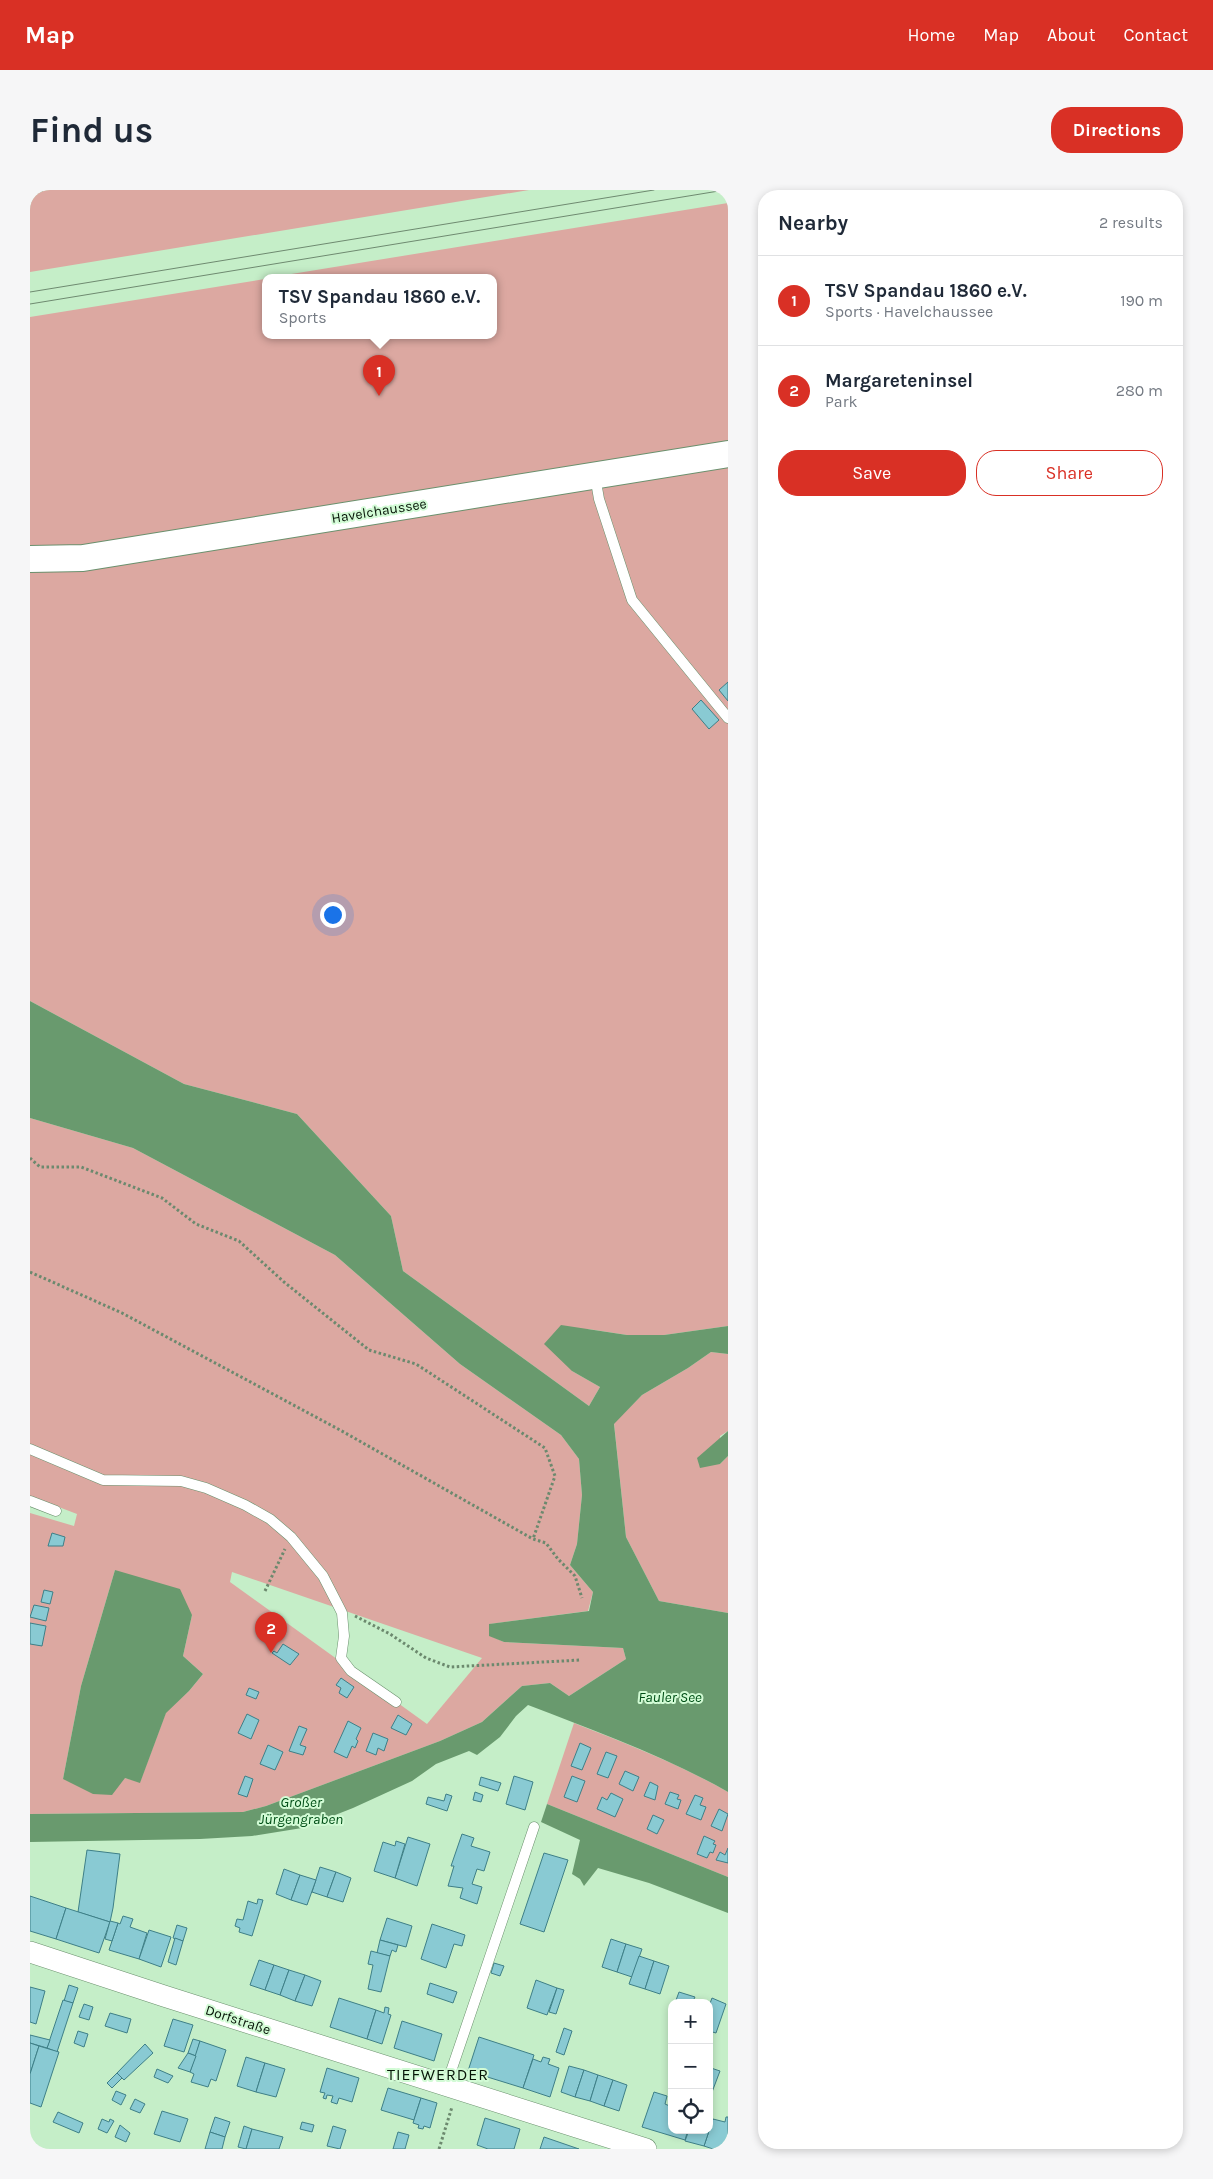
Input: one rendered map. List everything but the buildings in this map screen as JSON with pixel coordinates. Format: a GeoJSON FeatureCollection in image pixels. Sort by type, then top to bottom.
{"type":"FeatureCollection","features":[{"type":"Feature","properties":{"kind":"street","name":"Havelchaussee"},"geometry":{"type":"LineString","coordinates":[[30,559],[83,558],[728,454]]}},
{"type":"Feature","properties":{"kind":"street","name":"Dorfstraße"},"geometry":{"type":"LineString","coordinates":[[30,1952],[646,2149]]}},
{"type":"Feature","properties":{"kind":"lane"},"geometry":{"type":"LineString","coordinates":[[595,476],[599,498],[632,600],[728,718]]}},
{"type":"Feature","properties":{"kind":"lane"},"geometry":{"type":"LineString","coordinates":[[30,1449],[102,1480],[181,1481],[206,1488],[246,1505],[270,1519],[291,1537],[323,1576],[342,1613],[344,1636],[342,1658],[351,1671],[396,1702]]}},
{"type":"Feature","properties":{"kind":"lane"},"geometry":{"type":"LineString","coordinates":[[30,1501],[56,1511]]}},
{"type":"Feature","properties":{"kind":"lane"},"geometry":{"type":"LineString","coordinates":[[452,2088],[534,1827]]}},
{"type":"Feature","properties":{"kind":"path"},"geometry":{"type":"LineString","coordinates":[[30,193],[44,190]]}},
{"type":"Feature","properties":{"kind":"path"},"geometry":{"type":"LineString","coordinates":[[30,1158],[40,1167],[81,1167],[162,1198],[196,1224],[239,1240],[284,1282],[368,1350],[416,1364],[544,1448],[555,1476],[533,1539]]}},
{"type":"Feature","properties":{"kind":"path"},"geometry":{"type":"LineString","coordinates":[[30,1272],[130,1318],[340,1430],[533,1539],[546,1543],[558,1559],[575,1576],[582,1598]]}},
{"type":"Feature","properties":{"kind":"path"},"geometry":{"type":"LineString","coordinates":[[265,1591],[291,1537]]}},
{"type":"Feature","properties":{"kind":"path"},"geometry":{"type":"LineString","coordinates":[[339,1607],[390,1634],[426,1658],[450,1666],[581,1660]]}},
{"type":"Feature","properties":{"kind":"path"},"geometry":{"type":"LineString","coordinates":[[439,2149],[452,2088]]}},
{"type":"Feature","properties":{"kind":"shaded area"},"geometry":{"type":"Polygon","coordinates":[[[30,190],[529,190],[30,272],[30,190]]]}},
{"type":"Feature","properties":{"kind":"shaded area"},"geometry":{"type":"Polygon","coordinates":[[[728,203],[728,1326],[664,1335],[627,1335],[588,1329],[572,1371],[600,1387],[589,1406],[403,1271],[391,1216],[297,1114],[184,1084],[30,1001],[30,317],[262,279],[262,339],[497,339],[497,274],[291,274],[728,203]]]}},
{"type":"Feature","properties":{"kind":"shaded area"},"geometry":{"type":"Polygon","coordinates":[[[30,1118],[133,1148],[335,1255],[460,1364],[561,1435],[579,1459],[582,1495],[577,1544],[570,1565],[593,1592],[588,1611],[490,1624],[489,1635],[504,1642],[623,1648],[626,1659],[569,1696],[550,1683],[522,1686],[482,1722],[440,1741],[266,1806],[243,1812],[30,1814],[30,1513],[74,1526],[77,1514],[30,1496],[30,1118]],[[115,1570],[81,1686],[63,1779],[125,1778],[140,1782],[166,1712],[189,1691],[203,1674],[183,1656],[192,1615],[115,1570]],[[232,1572],[230,1582],[427,1724],[482,1658],[232,1572]]]}},
{"type":"Feature","properties":{"kind":"shaded area"},"geometry":{"type":"Polygon","coordinates":[[[711,1352],[728,1354],[728,1431],[720,1436],[720,1464],[728,1456],[728,1613],[659,1601],[626,1537],[614,1423],[642,1395],[711,1352]]]}},
{"type":"Feature","properties":{"kind":"shaded area"},"geometry":{"type":"Polygon","coordinates":[[[574,1723],[672,1763],[728,1792],[728,1877],[547,1804],[574,1723]]]}},
{"type":"Feature","properties":{"kind":"water","name":"Fauler See"},"geometry":{"type":"Polygon","coordinates":[[[30,1001],[184,1084],[297,1114],[391,1216],[403,1271],[589,1406],[600,1387],[572,1371],[544,1344],[561,1325],[627,1335],[664,1335],[728,1326],[728,1354],[711,1352],[642,1395],[614,1424],[626,1537],[659,1601],[728,1613],[728,1792],[655,1756],[528,1705],[516,1716],[500,1737],[477,1755],[469,1751],[436,1764],[412,1781],[353,1808],[302,1828],[252,1836],[200,1839],[30,1842],[30,1814],[243,1812],[266,1806],[440,1741],[482,1722],[522,1686],[550,1683],[569,1696],[626,1659],[623,1648],[504,1642],[489,1636],[489,1624],[589,1611],[593,1592],[570,1565],[577,1544],[582,1495],[579,1459],[561,1435],[460,1364],[335,1255],[133,1148],[30,1118],[30,1001]]]}},
{"type":"Feature","properties":{"kind":"water"},"geometry":{"type":"Polygon","coordinates":[[[728,1431],[728,1456],[720,1464],[700,1468],[697,1458],[728,1431]]]}},
{"type":"Feature","properties":{"kind":"water"},"geometry":{"type":"Polygon","coordinates":[[[115,1570],[180,1589],[192,1615],[183,1656],[203,1674],[189,1691],[166,1713],[140,1783],[125,1778],[112,1795],[93,1794],[63,1779],[81,1686],[115,1570]]]}},
{"type":"Feature","properties":{"kind":"water"},"geometry":{"type":"Polygon","coordinates":[[[547,1804],[728,1877],[728,1913],[649,1883],[598,1868],[584,1886],[580,1879],[572,1874],[580,1840],[541,1822],[547,1804]]]}},
{"type":"Feature","properties":{"kind":"tram line"},"geometry":{"type":"LineString","coordinates":[[30,292],[654,190]]}},
{"type":"Feature","properties":{"kind":"tram line"},"geometry":{"type":"LineString","coordinates":[[30,304],[725,190]]}},
{"type":"Feature","properties":{"kind":"place","name":"TSV Spandau 1860 e.V."},"geometry":{"type":"Point","coordinates":[379,396]}},
{"type":"Feature","properties":{"kind":"place","name":"Margareteninsel"},"geometry":{"type":"Point","coordinates":[271,1653]}},
{"type":"Feature","properties":{"kind":"district","name":"TIEFWERDER"},"geometry":{"type":"Point","coordinates":[438,2074]}},
{"type":"Feature","properties":{"kind":"water label","name":"Großer Jürgengraben"},"geometry":{"type":"Point","coordinates":[301,1810]}}]}
